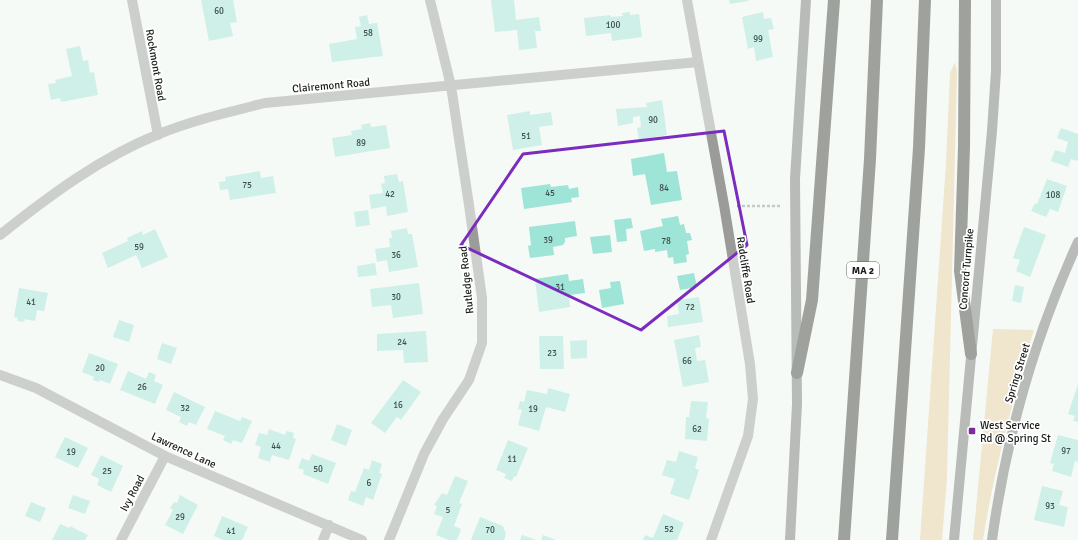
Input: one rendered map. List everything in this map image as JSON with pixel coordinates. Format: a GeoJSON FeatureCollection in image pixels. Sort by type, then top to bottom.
{"type":"FeatureCollection","features":[{"type":"Feature","properties":{"kind":"highway"},"geometry":{"type":"LineString","coordinates":[[797,373],[812,300],[834,0]]}},
{"type":"Feature","properties":{"kind":"highway","name":"MA 2"},"geometry":{"type":"LineString","coordinates":[[844,540],[870,159],[877,0]]}},
{"type":"Feature","properties":{"kind":"highway"},"geometry":{"type":"LineString","coordinates":[[892,540],[918,156],[925,0]]}},
{"type":"Feature","properties":{"kind":"highway"},"geometry":{"type":"LineString","coordinates":[[965,0],[964,154],[960,271],[971,354]]}},
{"type":"Feature","properties":{"kind":"main road"},"geometry":{"type":"LineString","coordinates":[[790,540],[797,420],[794,244],[795,179],[806,0]]}},
{"type":"Feature","properties":{"kind":"main road","name":"Concord Turnpike"},"geometry":{"type":"LineString","coordinates":[[954,540],[994,101],[996,0]]}},
{"type":"Feature","properties":{"kind":"main road","name":"Spring Street"},"geometry":{"type":"LineString","coordinates":[[992,540],[1004,468],[1020,403],[1046,323],[1078,242]]}},
{"type":"Feature","properties":{"kind":"street","name":"Rockmont Road"},"geometry":{"type":"LineString","coordinates":[[132,0],[158,134]]}},
{"type":"Feature","properties":{"kind":"street","name":"Rutledge Road"},"geometry":{"type":"LineString","coordinates":[[389,540],[424,454],[443,419],[469,380],[482,343],[482,298],[451,86],[430,0]]}},
{"type":"Feature","properties":{"kind":"street","name":"Radcliffe Road"},"geometry":{"type":"LineString","coordinates":[[687,0],[750,364],[753,399],[753,412],[748,436],[710,540]]}},
{"type":"Feature","properties":{"kind":"street","name":"Clairemont Road"},"geometry":{"type":"LineString","coordinates":[[0,235],[38,204],[99,164],[158,134],[209,117],[265,104],[698,62]]}},
{"type":"Feature","properties":{"kind":"street","name":"Lawrence Lane"},"geometry":{"type":"LineString","coordinates":[[0,374],[36,388],[165,456],[362,540]]}},
{"type":"Feature","properties":{"kind":"street","name":"Ivy Road"},"geometry":{"type":"LineString","coordinates":[[121,540],[165,456]]}},
{"type":"Feature","properties":{"kind":"street"},"geometry":{"type":"LineString","coordinates":[[323,540],[329,525]]}},
{"type":"Feature","properties":{"kind":"path"},"geometry":{"type":"LineString","coordinates":[[746,206],[775,206]]}},
{"type":"Feature","properties":{"kind":"highlighted area"},"geometry":{"type":"Polygon","coordinates":[[[724,131],[747,245],[641,330],[461,245],[523,154],[724,131]]]}},
{"type":"Feature","properties":{"kind":"shaded area"},"geometry":{"type":"Polygon","coordinates":[[[955,62],[957,71],[947,478],[942,540],[920,540],[946,163],[950,73],[955,62]]]}},
{"type":"Feature","properties":{"kind":"shaded area"},"geometry":{"type":"Polygon","coordinates":[[[993,329],[1034,330],[1005,434],[987,513],[983,540],[973,540],[993,329]]]}},
{"type":"Feature","properties":{"kind":"building"},"geometry":{"type":"Polygon","coordinates":[[[201,0],[233,0],[237,22],[230,23],[233,36],[209,41],[201,0]]]}},
{"type":"Feature","properties":{"kind":"building"},"geometry":{"type":"Polygon","coordinates":[[[491,0],[514,0],[516,20],[539,17],[541,31],[535,31],[537,48],[519,50],[517,30],[495,32],[491,0]]]}},
{"type":"Feature","properties":{"kind":"building"},"geometry":{"type":"Polygon","coordinates":[[[729,0],[748,0],[748,1],[730,4],[729,0]]]}},
{"type":"Feature","properties":{"kind":"building"},"geometry":{"type":"Polygon","coordinates":[[[630,12],[630,15],[639,14],[642,37],[612,41],[611,33],[586,36],[584,18],[610,15],[611,17],[623,16],[622,13],[630,12]]]}},
{"type":"Feature","properties":{"kind":"building"},"geometry":{"type":"Polygon","coordinates":[[[763,12],[764,19],[771,18],[774,29],[768,30],[773,57],[756,61],[754,47],[748,49],[742,17],[763,12]]]}},
{"type":"Feature","properties":{"kind":"building"},"geometry":{"type":"Polygon","coordinates":[[[367,15],[369,24],[377,23],[383,56],[332,62],[329,44],[357,39],[355,27],[361,26],[359,17],[367,15]]]}},
{"type":"Feature","properties":{"kind":"building"},"geometry":{"type":"Polygon","coordinates":[[[80,46],[83,61],[88,60],[90,73],[94,72],[98,95],[61,102],[60,98],[51,100],[48,84],[56,83],[55,80],[72,76],[66,49],[80,46]]]}},
{"type":"Feature","properties":{"kind":"building"},"geometry":{"type":"Polygon","coordinates":[[[662,100],[667,135],[639,140],[637,128],[641,127],[640,116],[633,117],[633,123],[618,126],[616,109],[647,107],[646,103],[662,100]]]}},
{"type":"Feature","properties":{"kind":"building"},"geometry":{"type":"Polygon","coordinates":[[[530,111],[530,115],[551,112],[553,125],[539,127],[542,145],[513,150],[507,115],[530,111]]]}},
{"type":"Feature","properties":{"kind":"building"},"geometry":{"type":"Polygon","coordinates":[[[370,123],[371,127],[386,125],[390,148],[335,157],[332,138],[352,135],[351,131],[362,129],[361,125],[370,123]]]}},
{"type":"Feature","properties":{"kind":"building"},"geometry":{"type":"Polygon","coordinates":[[[1061,128],[1078,134],[1078,161],[1071,159],[1068,167],[1051,161],[1055,150],[1065,153],[1068,142],[1057,138],[1061,128]]]}},
{"type":"Feature","properties":{"kind":"building"},"geometry":{"type":"Polygon","coordinates":[[[664,153],[667,172],[677,171],[682,200],[651,205],[645,174],[633,176],[631,159],[664,153]]]}},
{"type":"Feature","properties":{"kind":"building"},"geometry":{"type":"Polygon","coordinates":[[[260,171],[261,178],[273,176],[276,193],[230,200],[228,189],[220,190],[219,182],[226,181],[225,177],[260,171]]]}},
{"type":"Feature","properties":{"kind":"building"},"geometry":{"type":"Polygon","coordinates":[[[397,174],[399,182],[403,181],[408,212],[387,216],[386,206],[371,209],[369,195],[383,193],[381,184],[385,183],[384,176],[397,174]]]}},
{"type":"Feature","properties":{"kind":"building"},"geometry":{"type":"Polygon","coordinates":[[[1047,179],[1067,186],[1058,212],[1050,209],[1046,217],[1031,211],[1035,203],[1037,204],[1047,179]]]}},
{"type":"Feature","properties":{"kind":"building"},"geometry":{"type":"Polygon","coordinates":[[[550,184],[551,187],[568,185],[569,189],[578,187],[579,197],[571,198],[572,202],[524,209],[521,188],[550,184]]]}},
{"type":"Feature","properties":{"kind":"building"},"geometry":{"type":"Polygon","coordinates":[[[368,210],[370,225],[356,227],[354,212],[368,210]]]}},
{"type":"Feature","properties":{"kind":"building"},"geometry":{"type":"Polygon","coordinates":[[[678,216],[680,225],[684,224],[686,233],[690,233],[692,240],[687,241],[689,254],[686,255],[687,262],[674,264],[673,257],[668,258],[667,250],[655,252],[655,249],[644,251],[640,231],[663,226],[661,219],[678,216]]]}},
{"type":"Feature","properties":{"kind":"building"},"geometry":{"type":"Polygon","coordinates":[[[631,218],[633,228],[626,229],[627,241],[617,242],[614,220],[631,218]]]}},
{"type":"Feature","properties":{"kind":"building"},"geometry":{"type":"Polygon","coordinates":[[[575,221],[577,236],[565,238],[563,245],[553,247],[554,255],[530,258],[528,246],[531,245],[529,227],[575,221]]]}},
{"type":"Feature","properties":{"kind":"building"},"geometry":{"type":"Polygon","coordinates":[[[1024,227],[1046,235],[1030,277],[1016,271],[1020,260],[1013,258],[1024,227]]]}},
{"type":"Feature","properties":{"kind":"building"},"geometry":{"type":"Polygon","coordinates":[[[407,228],[408,234],[412,234],[418,267],[389,272],[387,260],[377,262],[375,249],[390,247],[389,238],[392,238],[391,231],[407,228]]]}},
{"type":"Feature","properties":{"kind":"building"},"geometry":{"type":"Polygon","coordinates":[[[155,229],[168,257],[142,268],[136,255],[108,268],[102,253],[128,241],[127,238],[142,231],[143,235],[155,229]]]}},
{"type":"Feature","properties":{"kind":"building"},"geometry":{"type":"Polygon","coordinates":[[[610,235],[612,252],[593,254],[590,237],[610,235]]]}},
{"type":"Feature","properties":{"kind":"building"},"geometry":{"type":"Polygon","coordinates":[[[375,263],[377,275],[358,277],[357,266],[375,263]]]}},
{"type":"Feature","properties":{"kind":"building"},"geometry":{"type":"Polygon","coordinates":[[[694,273],[697,287],[680,290],[677,276],[694,273]]]}},
{"type":"Feature","properties":{"kind":"building"},"geometry":{"type":"Polygon","coordinates":[[[568,274],[569,281],[583,279],[585,293],[569,295],[570,307],[539,312],[535,279],[568,274]]]}},
{"type":"Feature","properties":{"kind":"building"},"geometry":{"type":"Polygon","coordinates":[[[620,281],[624,304],[602,308],[599,290],[611,288],[610,282],[620,281]]]}},
{"type":"Feature","properties":{"kind":"building"},"geometry":{"type":"Polygon","coordinates":[[[419,283],[423,314],[393,318],[391,305],[372,307],[370,289],[419,283]]]}},
{"type":"Feature","properties":{"kind":"building"},"geometry":{"type":"Polygon","coordinates":[[[1015,285],[1024,287],[1021,303],[1012,301],[1015,285]]]}},
{"type":"Feature","properties":{"kind":"building"},"geometry":{"type":"Polygon","coordinates":[[[19,288],[48,293],[44,311],[37,310],[35,321],[25,319],[24,322],[17,321],[18,318],[14,317],[19,288]]]}},
{"type":"Feature","properties":{"kind":"building"},"geometry":{"type":"Polygon","coordinates":[[[699,297],[703,322],[668,327],[667,316],[679,314],[677,300],[699,297]]]}},
{"type":"Feature","properties":{"kind":"building"},"geometry":{"type":"Polygon","coordinates":[[[119,320],[134,325],[129,342],[113,337],[119,320]]]}},
{"type":"Feature","properties":{"kind":"building"},"geometry":{"type":"Polygon","coordinates":[[[426,331],[428,362],[404,363],[403,350],[377,351],[377,334],[426,331]]]}},
{"type":"Feature","properties":{"kind":"building"},"geometry":{"type":"Polygon","coordinates":[[[699,335],[701,347],[695,348],[697,361],[705,360],[709,382],[683,387],[674,340],[699,335]]]}},
{"type":"Feature","properties":{"kind":"building"},"geometry":{"type":"Polygon","coordinates":[[[539,336],[563,336],[564,369],[540,369],[539,336]]]}},
{"type":"Feature","properties":{"kind":"building"},"geometry":{"type":"Polygon","coordinates":[[[587,340],[587,358],[571,359],[570,341],[587,340]]]}},
{"type":"Feature","properties":{"kind":"building"},"geometry":{"type":"Polygon","coordinates":[[[162,343],[177,348],[171,364],[157,359],[162,343]]]}},
{"type":"Feature","properties":{"kind":"building"},"geometry":{"type":"Polygon","coordinates":[[[89,353],[118,364],[110,384],[100,380],[99,382],[93,380],[94,377],[82,372],[89,353]]]}},
{"type":"Feature","properties":{"kind":"building"},"geometry":{"type":"Polygon","coordinates":[[[128,371],[146,379],[149,372],[156,375],[154,381],[163,385],[155,404],[120,390],[128,371]]]}},
{"type":"Feature","properties":{"kind":"building"},"geometry":{"type":"Polygon","coordinates":[[[403,380],[421,392],[401,420],[397,417],[385,433],[371,423],[403,380]]]}},
{"type":"Feature","properties":{"kind":"building"},"geometry":{"type":"Polygon","coordinates":[[[1078,384],[1078,422],[1073,421],[1075,416],[1068,414],[1078,384]]]}},
{"type":"Feature","properties":{"kind":"building"},"geometry":{"type":"Polygon","coordinates":[[[548,388],[570,394],[565,412],[546,407],[539,431],[518,425],[522,410],[518,409],[520,401],[524,402],[527,390],[547,394],[548,388]]]}},
{"type":"Feature","properties":{"kind":"building"},"geometry":{"type":"Polygon","coordinates":[[[174,392],[205,407],[196,425],[189,422],[187,426],[179,422],[181,417],[166,410],[174,392]]]}},
{"type":"Feature","properties":{"kind":"building"},"geometry":{"type":"Polygon","coordinates":[[[691,401],[708,402],[706,418],[709,419],[707,441],[685,439],[686,417],[689,417],[691,401]]]}},
{"type":"Feature","properties":{"kind":"building"},"geometry":{"type":"Polygon","coordinates":[[[215,411],[240,421],[242,417],[252,421],[242,443],[233,440],[231,444],[223,440],[225,436],[207,429],[215,411]]]}},
{"type":"Feature","properties":{"kind":"building"},"geometry":{"type":"Polygon","coordinates":[[[337,424],[352,430],[346,446],[331,440],[337,424]]]}},
{"type":"Feature","properties":{"kind":"building"},"geometry":{"type":"Polygon","coordinates":[[[269,429],[285,435],[287,431],[294,433],[293,438],[296,439],[289,460],[272,455],[270,462],[258,458],[261,447],[255,445],[259,433],[267,435],[269,429]]]}},
{"type":"Feature","properties":{"kind":"building"},"geometry":{"type":"Polygon","coordinates":[[[1058,435],[1078,440],[1078,462],[1075,461],[1071,477],[1052,471],[1054,464],[1050,463],[1058,435]]]}},
{"type":"Feature","properties":{"kind":"building"},"geometry":{"type":"Polygon","coordinates":[[[65,437],[88,448],[78,468],[55,457],[65,437]]]}},
{"type":"Feature","properties":{"kind":"building"},"geometry":{"type":"Polygon","coordinates":[[[508,440],[528,448],[516,477],[514,476],[512,481],[504,478],[506,474],[496,470],[508,440]]]}},
{"type":"Feature","properties":{"kind":"building"},"geometry":{"type":"Polygon","coordinates":[[[679,451],[698,457],[695,468],[699,470],[689,500],[670,494],[675,479],[662,475],[667,460],[676,462],[679,451]]]}},
{"type":"Feature","properties":{"kind":"building"},"geometry":{"type":"Polygon","coordinates":[[[312,454],[336,463],[328,484],[303,474],[304,470],[298,468],[302,458],[309,461],[312,454]]]}},
{"type":"Feature","properties":{"kind":"building"},"geometry":{"type":"Polygon","coordinates":[[[101,455],[123,466],[111,492],[97,485],[99,479],[91,475],[101,455]]]}},
{"type":"Feature","properties":{"kind":"building"},"geometry":{"type":"Polygon","coordinates":[[[372,460],[382,464],[379,473],[382,474],[373,500],[366,497],[363,506],[348,500],[351,491],[355,492],[364,468],[369,470],[372,460]]]}},
{"type":"Feature","properties":{"kind":"building"},"geometry":{"type":"Polygon","coordinates":[[[455,476],[468,481],[459,503],[462,504],[454,526],[461,529],[457,540],[449,540],[436,535],[443,517],[434,514],[437,506],[434,505],[442,493],[447,495],[455,476]]]}},
{"type":"Feature","properties":{"kind":"building"},"geometry":{"type":"Polygon","coordinates":[[[1042,486],[1063,491],[1059,505],[1068,507],[1064,527],[1034,520],[1042,486]]]}},
{"type":"Feature","properties":{"kind":"building"},"geometry":{"type":"Polygon","coordinates":[[[73,495],[90,501],[85,514],[68,508],[73,495]]]}},
{"type":"Feature","properties":{"kind":"building"},"geometry":{"type":"Polygon","coordinates":[[[180,495],[198,505],[183,534],[165,525],[173,510],[170,508],[174,502],[177,503],[180,495]]]}},
{"type":"Feature","properties":{"kind":"building"},"geometry":{"type":"Polygon","coordinates":[[[31,502],[46,508],[40,522],[25,516],[31,502]]]}},
{"type":"Feature","properties":{"kind":"building"},"geometry":{"type":"Polygon","coordinates":[[[663,514],[684,523],[677,540],[643,540],[645,535],[653,538],[663,514]]]}},
{"type":"Feature","properties":{"kind":"building"},"geometry":{"type":"Polygon","coordinates":[[[222,516],[248,527],[242,540],[223,540],[214,536],[222,516]]]}},
{"type":"Feature","properties":{"kind":"building"},"geometry":{"type":"Polygon","coordinates":[[[480,517],[503,526],[506,534],[504,540],[471,540],[480,517]]]}},
{"type":"Feature","properties":{"kind":"building"},"geometry":{"type":"Polygon","coordinates":[[[60,524],[69,528],[70,526],[88,535],[85,540],[52,540],[60,524]]]}},
{"type":"Feature","properties":{"kind":"building"},"geometry":{"type":"Polygon","coordinates":[[[522,535],[537,540],[520,540],[522,535]]]}},
{"type":"Feature","properties":{"kind":"building"},"geometry":{"type":"Polygon","coordinates":[[[543,535],[556,540],[541,540],[543,535]]]}},
{"type":"Feature","properties":{"kind":"place","name":"West Service Rd @ Spring St"},"geometry":{"type":"Point","coordinates":[972,431]}}]}
